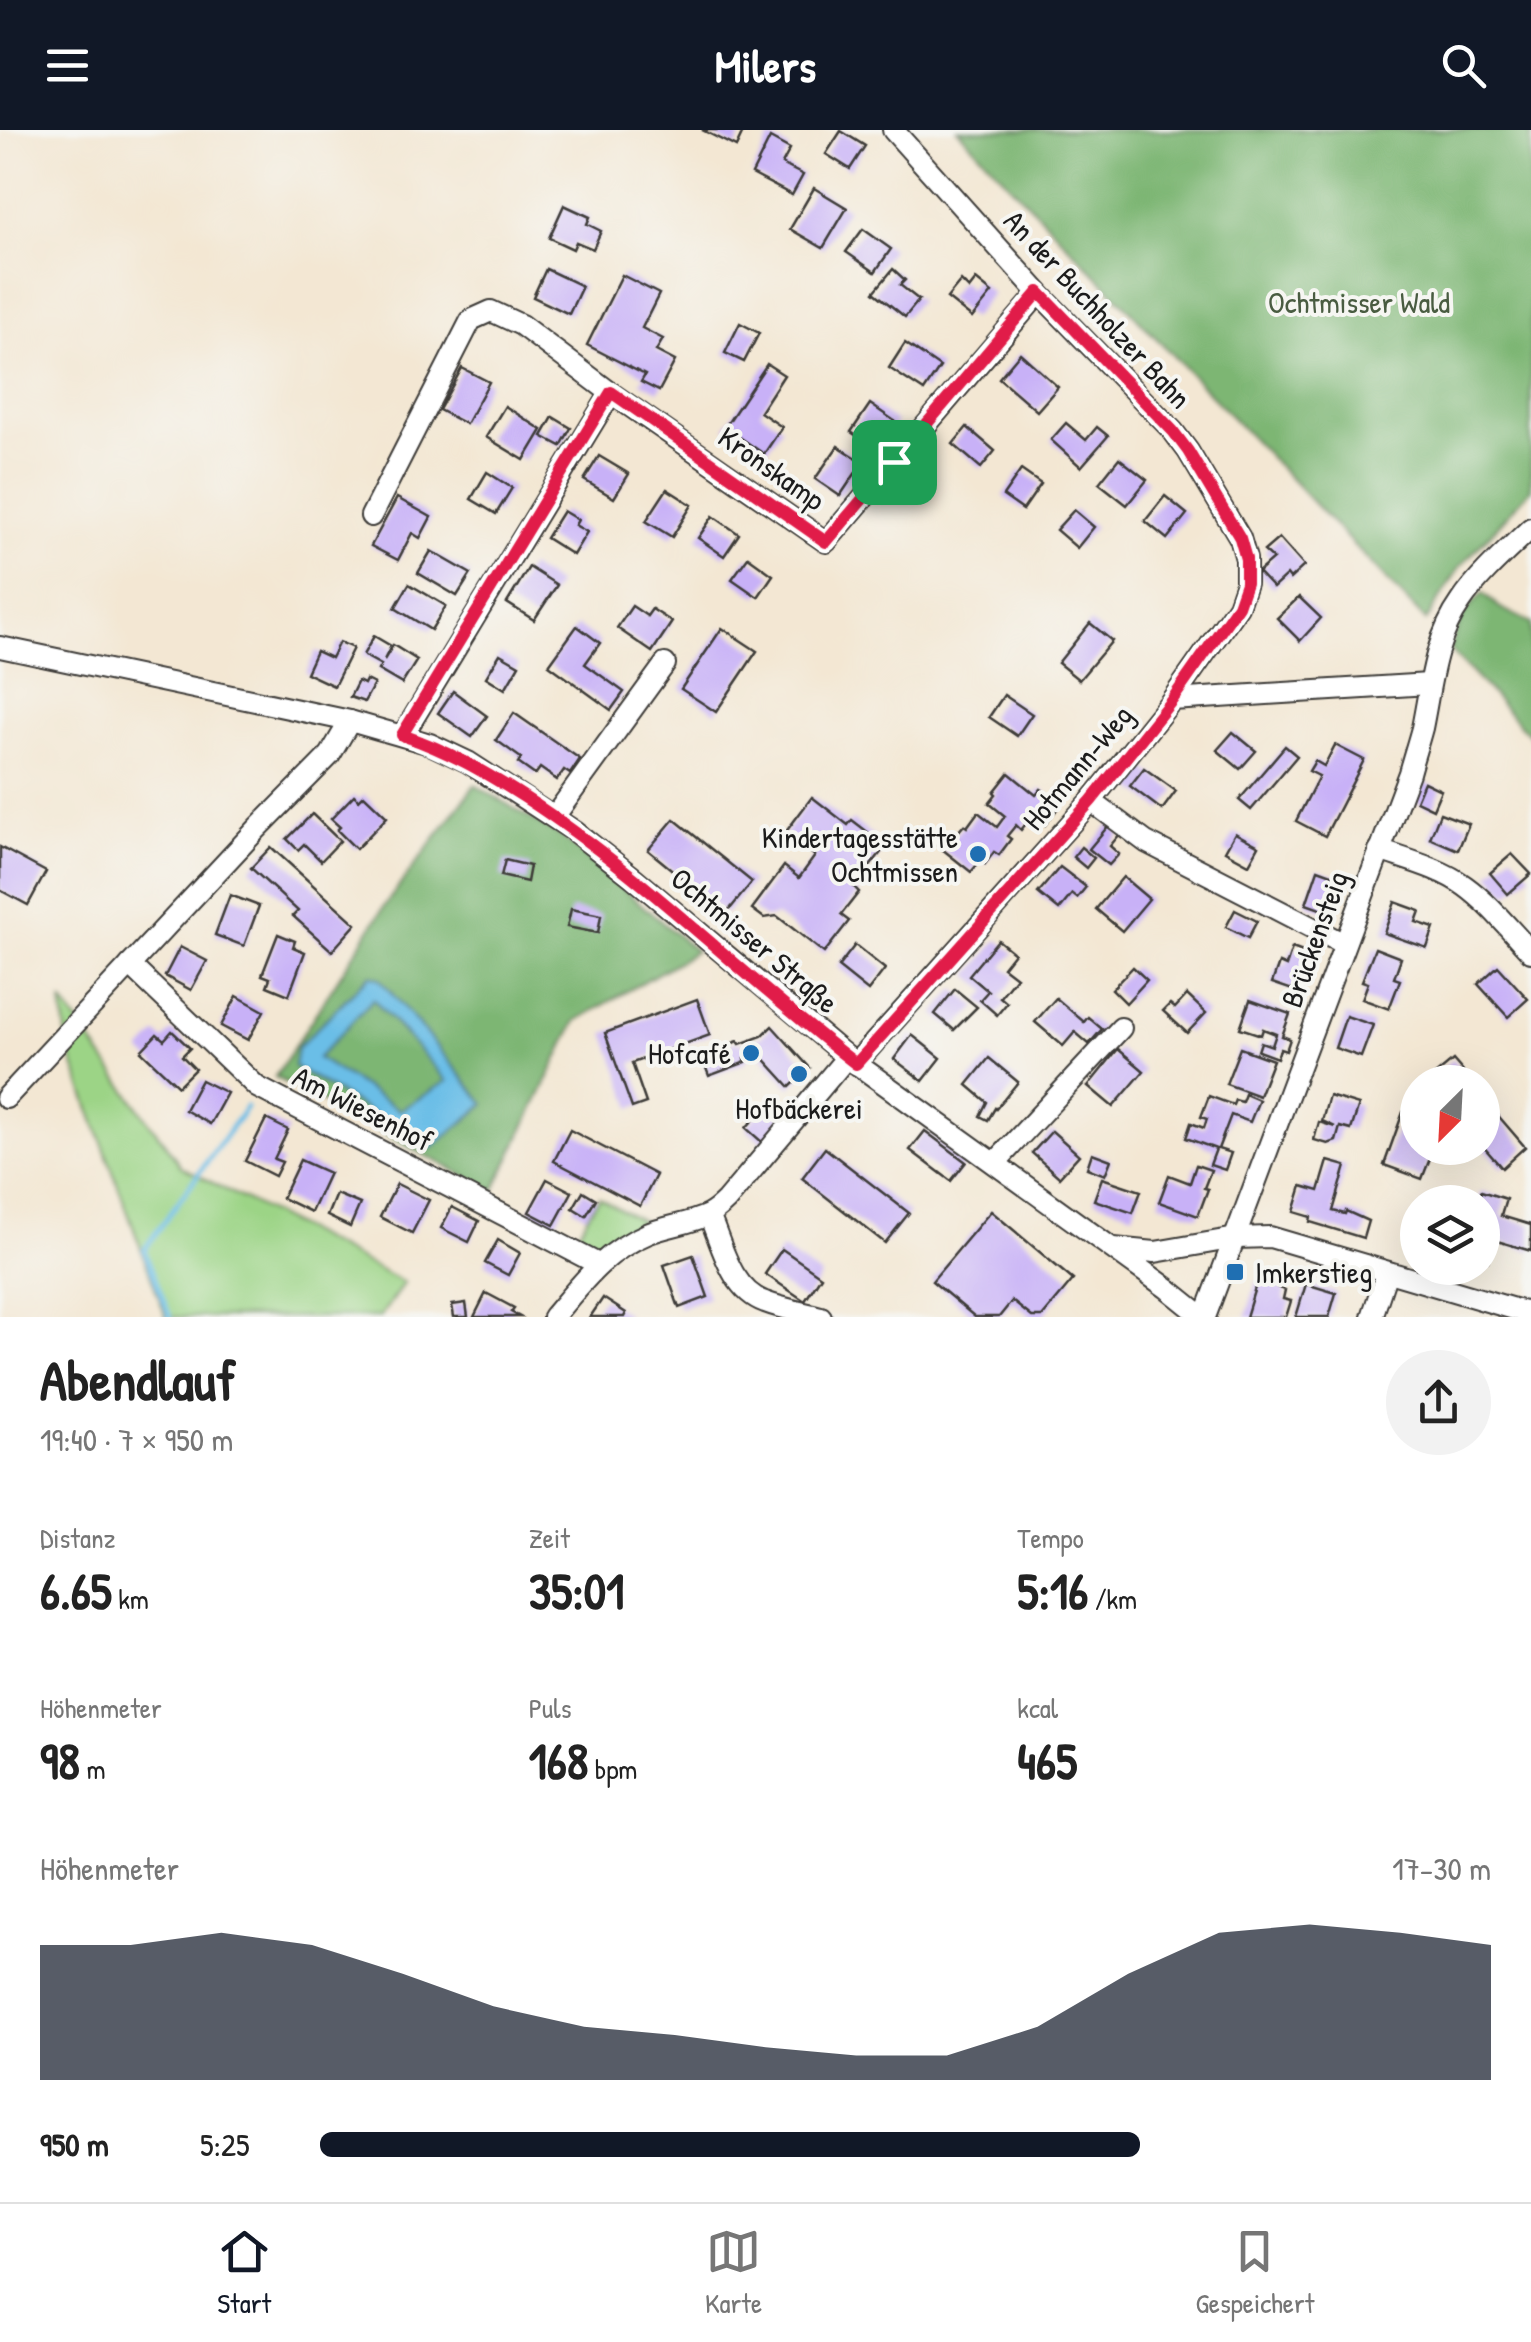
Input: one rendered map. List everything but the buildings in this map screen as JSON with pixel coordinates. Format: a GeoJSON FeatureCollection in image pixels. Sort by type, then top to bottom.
{"type":"FeatureCollection","features":[{"type":"Feature","properties":{"kind":"street","name":"An der Buchholzer Bahn"},"geometry":{"type":"LineString","coordinates":[[893,130],[1039,292],[1173,431],[1240,538],[1246,559],[1246,583],[1238,606],[1172,700]]}},
{"type":"Feature","properties":{"kind":"street","name":"Kronskamp"},"geometry":{"type":"LineString","coordinates":[[370,516],[472,320],[491,310],[521,324],[826,542],[1039,292]]}},
{"type":"Feature","properties":{"kind":"street"},"geometry":{"type":"LineString","coordinates":[[402,735],[611,392]]}},
{"type":"Feature","properties":{"kind":"street","name":"Brückensteig"},"geometry":{"type":"LineString","coordinates":[[1204,1317],[1409,774],[1436,654],[1460,602],[1531,528]]}},
{"type":"Feature","properties":{"kind":"street","name":"Ochtmisser Straße"},"geometry":{"type":"LineString","coordinates":[[0,646],[350,720],[430,744],[468,762],[554,817],[634,878],[851,1060],[1204,1317]]}},
{"type":"Feature","properties":{"kind":"street"},"geometry":{"type":"LineString","coordinates":[[554,817],[665,664]]}},
{"type":"Feature","properties":{"kind":"street","name":"Hotmann-Weg"},"geometry":{"type":"LineString","coordinates":[[709,1215],[743,1183],[1091,801],[1172,700],[1429,684]]}},
{"type":"Feature","properties":{"kind":"street"},"geometry":{"type":"LineString","coordinates":[[6,1098],[330,755],[350,720]]}},
{"type":"Feature","properties":{"kind":"street"},"geometry":{"type":"LineString","coordinates":[[1091,801],[1146,842],[1344,944]]}},
{"type":"Feature","properties":{"kind":"street"},"geometry":{"type":"LineString","coordinates":[[1379,850],[1464,884],[1531,952]]}},
{"type":"Feature","properties":{"kind":"street","name":"Am Wiesenhof"},"geometry":{"type":"LineString","coordinates":[[130,965],[258,1087],[598,1264]]}},
{"type":"Feature","properties":{"kind":"street"},"geometry":{"type":"LineString","coordinates":[[994,1163],[1121,1028]]}},
{"type":"Feature","properties":{"kind":"street"},"geometry":{"type":"LineString","coordinates":[[553,1317],[598,1264],[620,1248],[670,1225],[709,1215],[736,1279],[748,1292],[763,1302],[821,1317]]}},
{"type":"Feature","properties":{"kind":"street"},"geometry":{"type":"LineString","coordinates":[[1112,1248],[1154,1252],[1236,1238],[1270,1237],[1531,1314]]}},
{"type":"Feature","properties":{"kind":"street"},"geometry":{"type":"LineString","coordinates":[[1372,1317],[1386,1272]]}},
{"type":"Feature","properties":{"kind":"green space","name":"Ochtmisser Wald"},"geometry":{"type":"Polygon","coordinates":[[[958,130],[1531,130],[1531,489],[1459,568],[1426,621],[958,130]]]}},
{"type":"Feature","properties":{"kind":"green space"},"geometry":{"type":"Polygon","coordinates":[[[1483,593],[1499,607],[1531,623],[1531,736],[1449,649],[1464,613],[1483,593]]]}},
{"type":"Feature","properties":{"kind":"green space"},"geometry":{"type":"Polygon","coordinates":[[[475,785],[562,837],[696,951],[576,1021],[494,1191],[275,1077],[388,901],[475,785]]]}},
{"type":"Feature","properties":{"kind":"green space"},"geometry":{"type":"Polygon","coordinates":[[[62,1001],[181,1166],[404,1283],[380,1317],[166,1317],[68,1049],[62,1001]]]}},
{"type":"Feature","properties":{"kind":"green space"},"geometry":{"type":"Polygon","coordinates":[[[599,1197],[643,1222],[591,1250],[574,1239],[599,1197]]]}},
{"type":"Feature","properties":{"kind":"water"},"geometry":{"type":"Polygon","coordinates":[[[370,975],[379,978],[485,1104],[431,1149],[294,1066],[297,1048],[370,975]],[[373,999],[318,1058],[400,1110],[447,1081],[373,999]]]}},
{"type":"Feature","properties":{"kind":"waterway"},"geometry":{"type":"LineString","coordinates":[[170,1317],[144,1250],[246,1107]]}},
{"type":"Feature","properties":{"kind":"place","name":"Kindertagesstätte Ochtmissen"},"geometry":{"type":"Point","coordinates":[978,854]}},
{"type":"Feature","properties":{"kind":"place","name":"Hofcafé"},"geometry":{"type":"Point","coordinates":[751,1053]}},
{"type":"Feature","properties":{"kind":"place","name":"Hofbäckerei"},"geometry":{"type":"Point","coordinates":[799,1074]}},
{"type":"Feature","properties":{"kind":"place","name":"Imkerstieg"},"geometry":{"type":"Point","coordinates":[1235,1272]}},
{"type":"Feature","properties":{"kind":"route"},"geometry":{"type":"LineString","coordinates":[[1039,292],[1188,451],[1240,538],[1246,559],[1246,583],[1238,606],[1172,700],[1091,801],[856,1064],[574,831],[468,762],[402,735],[611,392],[826,542],[894,462],[1039,292]]}}]}
